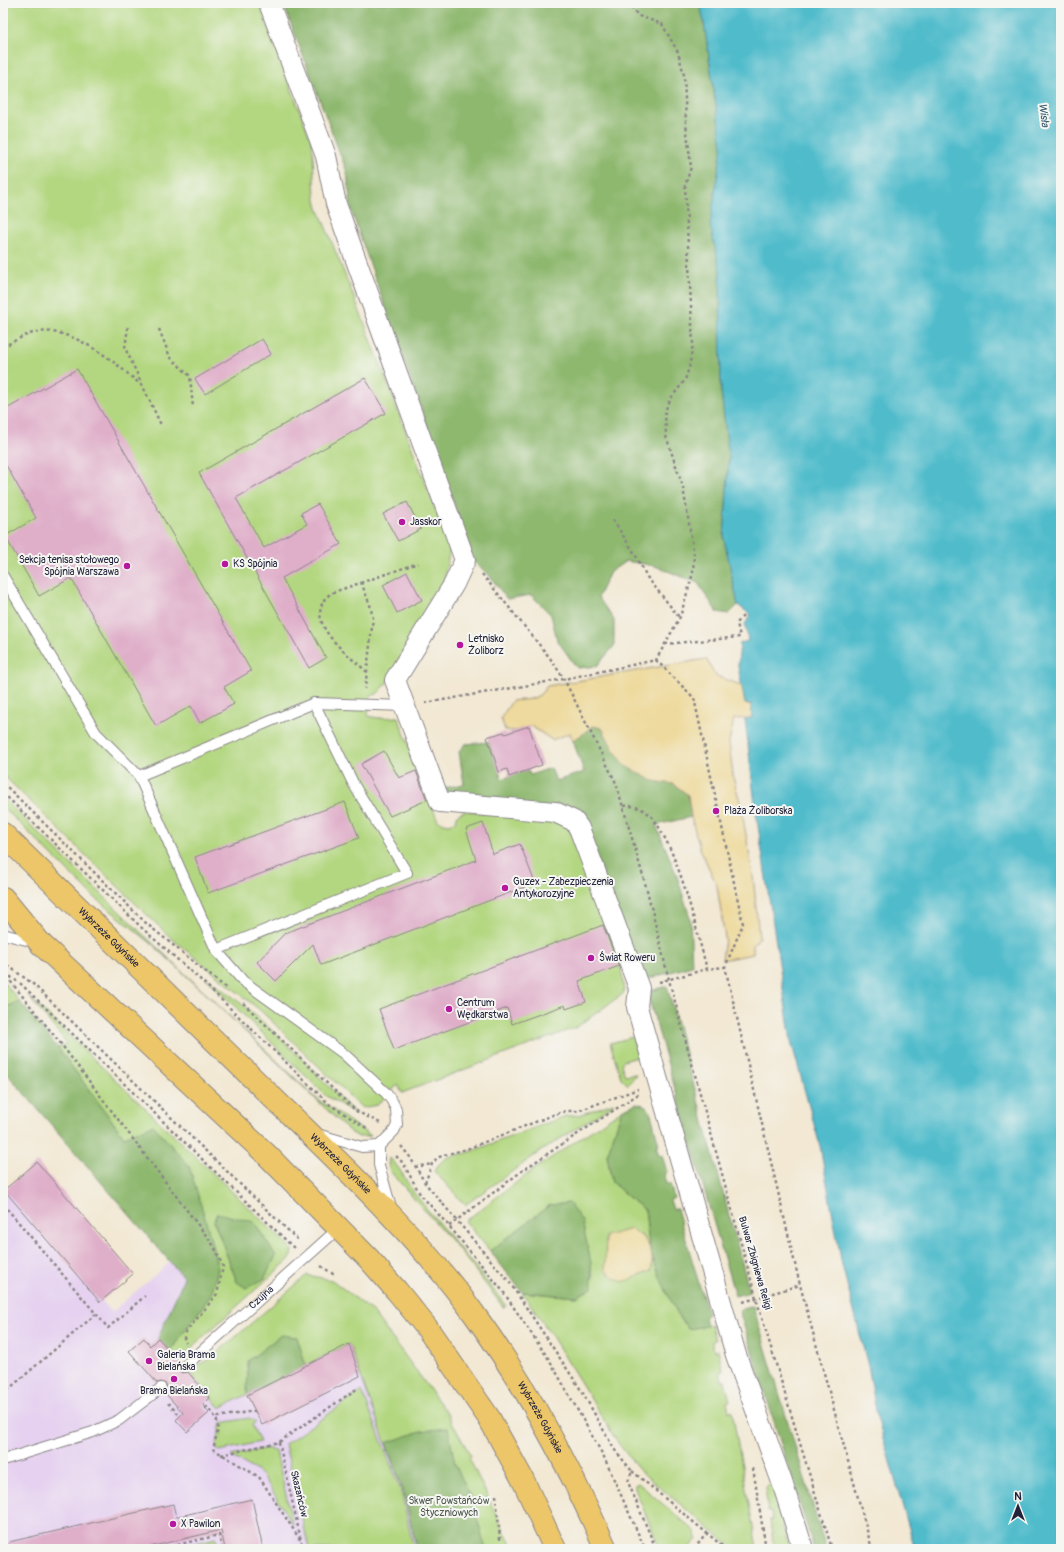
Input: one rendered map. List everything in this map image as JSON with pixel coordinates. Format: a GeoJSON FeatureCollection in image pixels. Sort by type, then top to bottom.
{"type":"FeatureCollection","features":[{"type":"Feature","properties":{"kind":"main road","name":"Wybrzeże Gdyńskie"},"geometry":{"type":"LineString","coordinates":[[3,834],[306,1130],[396,1221],[452,1285],[476,1316],[514,1371],[556,1444],[606,1549]]}},
{"type":"Feature","properties":{"kind":"main road"},"geometry":{"type":"LineString","coordinates":[[3,898],[42,944],[265,1153],[369,1258],[427,1328],[473,1393],[523,1480],[555,1549]]}},
{"type":"Feature","properties":{"kind":"main road"},"geometry":{"type":"LineString","coordinates":[[3,918],[42,944]]}},
{"type":"Feature","properties":{"kind":"street"},"geometry":{"type":"LineString","coordinates":[[269,3],[326,156],[336,204],[465,560],[454,584],[395,680],[440,802],[555,812],[574,821],[639,988],[637,1007],[722,1308],[736,1355],[782,1482],[802,1549]]}},
{"type":"Feature","properties":{"kind":"lane"},"geometry":{"type":"LineString","coordinates":[[3,576],[96,733],[139,776],[216,950],[243,981],[344,1054],[386,1093],[396,1109],[397,1125],[394,1131],[381,1144],[362,1147],[306,1130]]}},
{"type":"Feature","properties":{"kind":"lane"},"geometry":{"type":"LineString","coordinates":[[139,776],[314,703],[404,706]]}},
{"type":"Feature","properties":{"kind":"lane"},"geometry":{"type":"LineString","coordinates":[[216,950],[407,873],[354,785],[314,703]]}},
{"type":"Feature","properties":{"kind":"lane"},"geometry":{"type":"LineString","coordinates":[[3,934],[42,944]]}},
{"type":"Feature","properties":{"kind":"lane"},"geometry":{"type":"LineString","coordinates":[[381,1144],[381,1172],[396,1221]]}},
{"type":"Feature","properties":{"kind":"lane","name":"Czujna"},"geometry":{"type":"LineString","coordinates":[[184,1367],[310,1256],[339,1228]]}},
{"type":"Feature","properties":{"kind":"lane"},"geometry":{"type":"LineString","coordinates":[[3,1460],[93,1432],[124,1417],[161,1388]]}},
{"type":"Feature","properties":{"kind":"path"},"geometry":{"type":"LineString","coordinates":[[627,3],[639,16],[662,24],[678,52],[684,75],[686,124],[691,167],[686,186],[693,344],[689,368],[685,380],[671,398],[665,411],[666,436],[683,487],[694,555],[693,573],[680,617],[656,660]]}},
{"type":"Feature","properties":{"kind":"path"},"geometry":{"type":"LineString","coordinates":[[128,327],[125,348],[160,425]]}},
{"type":"Feature","properties":{"kind":"path"},"geometry":{"type":"LineString","coordinates":[[159,329],[170,357],[190,376],[193,408]]}},
{"type":"Feature","properties":{"kind":"path"},"geometry":{"type":"LineString","coordinates":[[3,347],[36,332],[69,336],[91,347],[122,369],[141,385]]}},
{"type":"Feature","properties":{"kind":"path"},"geometry":{"type":"LineString","coordinates":[[613,520],[635,554],[647,578],[680,617]]}},
{"type":"Feature","properties":{"kind":"path"},"geometry":{"type":"LineString","coordinates":[[367,672],[331,639],[323,625],[321,613],[322,603],[331,592],[418,563]]}},
{"type":"Feature","properties":{"kind":"path","name":"Bulwar Zbigniewa Religi"},"geometry":{"type":"LineString","coordinates":[[485,577],[550,658],[564,679],[616,783],[624,806],[669,980],[756,1298],[832,1549]]}},
{"type":"Feature","properties":{"kind":"path"},"geometry":{"type":"LineString","coordinates":[[361,582],[370,605],[373,618],[363,705]]}},
{"type":"Feature","properties":{"kind":"path"},"geometry":{"type":"LineString","coordinates":[[664,644],[740,637],[737,623],[742,616]]}},
{"type":"Feature","properties":{"kind":"path"},"geometry":{"type":"LineString","coordinates":[[404,706],[564,679],[656,660]]}},
{"type":"Feature","properties":{"kind":"path"},"geometry":{"type":"LineString","coordinates":[[656,660],[694,698],[696,705],[743,924],[725,967],[800,1285],[872,1549]]}},
{"type":"Feature","properties":{"kind":"path"},"geometry":{"type":"LineString","coordinates":[[3,793],[144,930],[203,982],[329,1104],[373,1133],[381,1144],[403,1163],[420,1194],[449,1226],[502,1290],[550,1361],[604,1457],[644,1549]]}},
{"type":"Feature","properties":{"kind":"path"},"geometry":{"type":"LineString","coordinates":[[624,806],[633,805],[644,810],[655,820],[679,870],[707,969]]}},
{"type":"Feature","properties":{"kind":"path"},"geometry":{"type":"LineString","coordinates":[[3,962],[33,984],[302,1244],[310,1256]]}},
{"type":"Feature","properties":{"kind":"path"},"geometry":{"type":"LineString","coordinates":[[639,988],[707,969],[725,967]]}},
{"type":"Feature","properties":{"kind":"path"},"geometry":{"type":"LineString","coordinates":[[3,972],[20,984],[300,1254],[310,1256]]}},
{"type":"Feature","properties":{"kind":"path"},"geometry":{"type":"LineString","coordinates":[[3,972],[61,1044],[214,1246],[223,1267],[217,1294],[186,1332],[184,1338],[186,1343],[198,1356]]}},
{"type":"Feature","properties":{"kind":"path"},"geometry":{"type":"LineString","coordinates":[[449,1226],[526,1168],[658,1082]]}},
{"type":"Feature","properties":{"kind":"path"},"geometry":{"type":"LineString","coordinates":[[425,1183],[432,1164],[437,1158],[444,1154],[466,1149],[553,1115],[566,1111],[578,1111],[658,1082]]}},
{"type":"Feature","properties":{"kind":"path"},"geometry":{"type":"LineString","coordinates":[[415,1167],[432,1164]]}},
{"type":"Feature","properties":{"kind":"path"},"geometry":{"type":"LineString","coordinates":[[3,1204],[108,1328],[145,1296]]}},
{"type":"Feature","properties":{"kind":"path"},"geometry":{"type":"LineString","coordinates":[[722,1308],[800,1285]]}},
{"type":"Feature","properties":{"kind":"path"},"geometry":{"type":"LineString","coordinates":[[3,1394],[96,1314]]}},
{"type":"Feature","properties":{"kind":"path"},"geometry":{"type":"LineString","coordinates":[[220,1455],[279,1442],[358,1388]]}},
{"type":"Feature","properties":{"kind":"path"},"geometry":{"type":"LineString","coordinates":[[205,1408],[207,1407],[217,1417],[217,1433],[213,1449],[220,1455],[242,1465],[259,1477],[302,1541]]}},
{"type":"Feature","properties":{"kind":"path"},"geometry":{"type":"LineString","coordinates":[[217,1417],[255,1411]]}},
{"type":"Feature","properties":{"kind":"path","name":"Skazańców"},"geometry":{"type":"LineString","coordinates":[[279,1442],[303,1549]]}},
{"type":"Feature","properties":{"kind":"path"},"geometry":{"type":"LineString","coordinates":[[632,1471],[726,1549]]}},
{"type":"Feature","properties":{"kind":"path"},"geometry":{"type":"LineString","coordinates":[[496,1495],[501,1549]]}},
{"type":"Feature","properties":{"kind":"path"},"geometry":{"type":"LineString","coordinates":[[694,1549],[707,1533]]}},
{"type":"Feature","properties":{"kind":"path"},"geometry":{"type":"LineString","coordinates":[[160,1549],[219,1535],[222,1549]]}},
{"type":"Feature","properties":{"kind":"shaded area"},"geometry":{"type":"Polygon","coordinates":[[[3,1189],[100,1302],[102,1301],[112,1312],[170,1262],[184,1278],[158,1338],[220,1408],[349,1344],[403,1491],[417,1549],[3,1549],[3,1189]]]}},
{"type":"Feature","properties":{"kind":"green space","name":"KS Spójnia"},"geometry":{"type":"Polygon","coordinates":[[[3,3],[259,3],[312,143],[315,193],[318,208],[366,327],[450,548],[444,580],[385,686],[377,694],[370,696],[368,716],[378,718],[398,717],[438,821],[448,824],[455,822],[457,815],[464,811],[556,819],[569,827],[621,965],[624,993],[577,1027],[402,1093],[398,1085],[377,1105],[362,1108],[261,1011],[172,939],[3,775],[3,3]]]}},
{"type":"Feature","properties":{"kind":"green space"},"geometry":{"type":"Polygon","coordinates":[[[283,3],[700,3],[722,146],[711,225],[720,270],[721,391],[729,458],[724,538],[738,605],[729,614],[717,612],[698,583],[655,566],[626,561],[610,572],[598,597],[614,620],[614,646],[597,666],[577,668],[557,640],[551,615],[531,595],[507,599],[489,575],[474,562],[351,210],[347,172],[283,3]]]}},
{"type":"Feature","properties":{"kind":"green space"},"geometry":{"type":"Polygon","coordinates":[[[593,726],[602,728],[613,749],[653,781],[674,784],[688,795],[691,817],[656,825],[677,876],[690,918],[692,966],[643,980],[584,825],[453,795],[446,791],[445,788],[464,784],[459,752],[465,744],[489,742],[502,779],[528,770],[530,775],[551,768],[556,781],[584,772],[573,741],[593,726]]]}},
{"type":"Feature","properties":{"kind":"green space"},"geometry":{"type":"Polygon","coordinates":[[[3,798],[123,915],[317,1099],[371,1136],[359,1137],[350,1132],[152,944],[93,896],[3,807],[3,798]]]}},
{"type":"Feature","properties":{"kind":"green space"},"geometry":{"type":"Polygon","coordinates":[[[206,978],[227,992],[266,1024],[356,1114],[326,1096],[206,978]]]}},
{"type":"Feature","properties":{"kind":"green space"},"geometry":{"type":"Polygon","coordinates":[[[3,981],[20,1002],[3,1008],[3,981]]]}},
{"type":"Feature","properties":{"kind":"green space"},"geometry":{"type":"Polygon","coordinates":[[[667,986],[750,1292],[735,1296],[647,992],[667,986]]]}},
{"type":"Feature","properties":{"kind":"green space"},"geometry":{"type":"Polygon","coordinates":[[[28,996],[292,1249],[291,1258],[195,1344],[180,1363],[170,1351],[211,1295],[124,1137],[58,1048],[67,1043],[28,996]],[[217,1213],[214,1221],[237,1282],[217,1213]]]}},
{"type":"Feature","properties":{"kind":"green space"},"geometry":{"type":"Polygon","coordinates":[[[20,1002],[58,1048],[124,1137],[153,1125],[189,1166],[206,1221],[218,1269],[211,1295],[170,1351],[158,1338],[184,1278],[3,1069],[3,1008],[20,1002]]]}},
{"type":"Feature","properties":{"kind":"green space"},"geometry":{"type":"Polygon","coordinates":[[[633,1037],[638,1057],[623,1061],[621,1065],[625,1075],[636,1074],[628,1085],[621,1078],[610,1043],[633,1037]]]}},
{"type":"Feature","properties":{"kind":"green space"},"geometry":{"type":"Polygon","coordinates":[[[613,1103],[613,1105],[538,1153],[465,1205],[434,1171],[441,1162],[448,1158],[467,1153],[566,1116],[579,1115],[613,1103]]]}},
{"type":"Feature","properties":{"kind":"green space"},"geometry":{"type":"Polygon","coordinates":[[[637,1103],[647,1106],[651,1114],[659,1145],[656,1146],[659,1155],[662,1155],[667,1172],[664,1174],[666,1184],[670,1184],[674,1198],[670,1200],[673,1209],[677,1209],[708,1314],[705,1316],[707,1326],[688,1329],[682,1321],[659,1276],[651,1253],[645,1210],[612,1182],[607,1155],[622,1110],[637,1103]]]}},
{"type":"Feature","properties":{"kind":"green space"},"geometry":{"type":"Polygon","coordinates":[[[622,1110],[607,1155],[612,1182],[645,1210],[649,1245],[640,1234],[651,1271],[653,1260],[678,1315],[688,1329],[711,1325],[715,1340],[712,1341],[714,1351],[718,1350],[723,1371],[720,1372],[722,1381],[725,1381],[730,1401],[727,1402],[729,1412],[732,1411],[757,1549],[734,1549],[640,1471],[618,1443],[552,1336],[522,1292],[576,1297],[593,1277],[582,1221],[550,1205],[490,1251],[465,1221],[533,1170],[622,1110]]]}},
{"type":"Feature","properties":{"kind":"green space"},"geometry":{"type":"Polygon","coordinates":[[[389,1157],[394,1162],[415,1194],[506,1306],[504,1308],[456,1246],[390,1171],[388,1164],[389,1157]]]}},
{"type":"Feature","properties":{"kind":"green space"},"geometry":{"type":"Polygon","coordinates":[[[569,1203],[582,1221],[591,1263],[592,1288],[577,1297],[522,1292],[490,1251],[550,1205],[569,1203]]]}},
{"type":"Feature","properties":{"kind":"green space"},"geometry":{"type":"Polygon","coordinates":[[[217,1213],[254,1222],[276,1256],[264,1279],[246,1288],[237,1282],[214,1221],[217,1213]]]}},
{"type":"Feature","properties":{"kind":"green space","name":"Skwer Powstańców Styczniowych"},"geometry":{"type":"Polygon","coordinates":[[[307,1275],[332,1280],[372,1311],[445,1410],[471,1456],[469,1458],[513,1549],[417,1549],[403,1491],[349,1344],[220,1408],[187,1370],[210,1359],[307,1275]]]}},
{"type":"Feature","properties":{"kind":"green space"},"geometry":{"type":"Polygon","coordinates":[[[753,1306],[826,1549],[814,1549],[739,1310],[753,1306]]]}},
{"type":"Feature","properties":{"kind":"green space"},"geometry":{"type":"Polygon","coordinates":[[[281,1335],[297,1337],[306,1366],[247,1395],[248,1361],[281,1335]]]}},
{"type":"Feature","properties":{"kind":"green space"},"geometry":{"type":"Polygon","coordinates":[[[362,1391],[401,1491],[414,1549],[309,1549],[285,1444],[362,1391]]]}},
{"type":"Feature","properties":{"kind":"green space"},"geometry":{"type":"Polygon","coordinates":[[[249,1418],[256,1422],[252,1425],[260,1442],[220,1451],[216,1448],[221,1423],[249,1418]]]}},
{"type":"Feature","properties":{"kind":"green space"},"geometry":{"type":"Polygon","coordinates":[[[448,1428],[455,1464],[470,1496],[486,1549],[417,1549],[403,1491],[386,1443],[421,1431],[448,1428]]]}},
{"type":"Feature","properties":{"kind":"green space"},"geometry":{"type":"Polygon","coordinates":[[[267,1448],[276,1452],[293,1525],[265,1479],[257,1471],[231,1456],[267,1448]]]}},
{"type":"Feature","properties":{"kind":"green space"},"geometry":{"type":"Polygon","coordinates":[[[638,1483],[696,1532],[697,1539],[688,1549],[660,1549],[635,1489],[635,1485],[638,1483]]]}},
{"type":"Feature","properties":{"kind":"green space"},"geometry":{"type":"Polygon","coordinates":[[[772,1484],[785,1522],[782,1522],[784,1532],[788,1532],[788,1536],[786,1537],[788,1545],[791,1544],[792,1549],[774,1549],[770,1520],[772,1520],[771,1512],[768,1512],[765,1487],[772,1484]]]}},
{"type":"Feature","properties":{"kind":"green space"},"geometry":{"type":"Polygon","coordinates":[[[216,1538],[218,1549],[171,1549],[216,1538]]]}},
{"type":"Feature","properties":{"kind":"sand","name":"Plaża Żoliborska"},"geometry":{"type":"Polygon","coordinates":[[[706,659],[716,676],[743,686],[745,704],[751,704],[752,718],[734,719],[729,742],[733,777],[741,806],[753,875],[759,938],[753,945],[753,954],[722,960],[725,938],[717,886],[700,848],[691,817],[688,795],[674,784],[653,781],[626,766],[613,749],[602,728],[593,726],[573,741],[570,733],[552,740],[531,726],[515,731],[505,730],[501,718],[512,701],[536,697],[544,691],[547,686],[706,659]]]}},
{"type":"Feature","properties":{"kind":"sand"},"geometry":{"type":"Polygon","coordinates":[[[631,1229],[642,1237],[649,1246],[652,1258],[651,1271],[623,1282],[613,1277],[605,1270],[606,1236],[631,1229]]]}},
{"type":"Feature","properties":{"kind":"water","name":"Wisła"},"geometry":{"type":"Polygon","coordinates":[[[700,3],[1061,3],[1061,1549],[915,1549],[877,1417],[869,1370],[842,1265],[820,1146],[791,1041],[756,813],[745,719],[752,718],[751,704],[745,704],[738,666],[740,643],[748,641],[745,624],[751,615],[738,605],[724,539],[729,458],[721,391],[720,270],[710,225],[722,146],[700,3]]]}},
{"type":"Feature","properties":{"kind":"building"},"geometry":{"type":"Polygon","coordinates":[[[262,339],[271,354],[205,394],[195,379],[262,339]]]}},
{"type":"Feature","properties":{"kind":"building","name":"Sekcja tenisa stołowego Spójnia Warszawa"},"geometry":{"type":"Polygon","coordinates":[[[77,369],[251,671],[224,687],[234,704],[200,723],[191,706],[156,726],[71,578],[39,596],[5,536],[36,518],[3,460],[3,411],[77,369]]]}},
{"type":"Feature","properties":{"kind":"building"},"geometry":{"type":"Polygon","coordinates":[[[365,378],[386,413],[236,498],[264,548],[307,524],[301,513],[318,504],[341,544],[282,578],[326,658],[309,668],[199,473],[365,378]]]}},
{"type":"Feature","properties":{"kind":"building","name":"Jasskor"},"geometry":{"type":"Polygon","coordinates":[[[407,502],[421,529],[398,541],[383,514],[407,502]]]}},
{"type":"Feature","properties":{"kind":"building"},"geometry":{"type":"Polygon","coordinates":[[[407,572],[422,600],[397,613],[383,585],[407,572]]]}},
{"type":"Feature","properties":{"kind":"building"},"geometry":{"type":"Polygon","coordinates":[[[529,726],[542,765],[509,777],[507,769],[499,772],[487,737],[504,732],[505,734],[529,726]]]}},
{"type":"Feature","properties":{"kind":"building"},"geometry":{"type":"Polygon","coordinates":[[[384,751],[399,778],[416,771],[427,800],[390,816],[361,764],[384,751]]]}},
{"type":"Feature","properties":{"kind":"building"},"geometry":{"type":"Polygon","coordinates":[[[345,802],[359,838],[208,893],[195,857],[345,802]]]}},
{"type":"Feature","properties":{"kind":"building"},"geometry":{"type":"Polygon","coordinates":[[[483,823],[493,854],[520,844],[535,883],[321,965],[313,944],[276,981],[257,962],[285,933],[476,860],[466,829],[483,823]]]}},
{"type":"Feature","properties":{"kind":"building"},"geometry":{"type":"Polygon","coordinates":[[[603,925],[619,966],[579,981],[586,1002],[566,1009],[565,1005],[512,1024],[507,1008],[394,1050],[379,1009],[603,925]]]}},
{"type":"Feature","properties":{"kind":"building"},"geometry":{"type":"Polygon","coordinates":[[[37,1162],[133,1274],[100,1302],[4,1190],[37,1162]]]}},
{"type":"Feature","properties":{"kind":"building","name":"Brama Bielańska"},"geometry":{"type":"Polygon","coordinates":[[[144,1338],[150,1346],[158,1338],[180,1362],[178,1365],[179,1371],[182,1373],[188,1372],[210,1398],[203,1405],[209,1413],[187,1432],[176,1420],[183,1413],[165,1393],[167,1388],[166,1384],[161,1382],[157,1383],[129,1351],[144,1338]]]}},
{"type":"Feature","properties":{"kind":"building"},"geometry":{"type":"Polygon","coordinates":[[[349,1344],[360,1376],[262,1425],[247,1395],[349,1344]]]}},
{"type":"Feature","properties":{"kind":"building","name":"X Pawilon"},"geometry":{"type":"Polygon","coordinates":[[[252,1499],[263,1549],[225,1549],[221,1530],[141,1549],[10,1549],[9,1542],[173,1504],[176,1517],[252,1499]]]}},
{"type":"Feature","properties":{"kind":"place","name":"Jasskor"},"geometry":{"type":"Point","coordinates":[402,522]}},
{"type":"Feature","properties":{"kind":"place","name":"KS Spójnia"},"geometry":{"type":"Point","coordinates":[225,564]}},
{"type":"Feature","properties":{"kind":"place","name":"Sekcja tenisa stołowego Spójnia Warszawa"},"geometry":{"type":"Point","coordinates":[127,566]}},
{"type":"Feature","properties":{"kind":"place","name":"Letnisko Żoliborz"},"geometry":{"type":"Point","coordinates":[460,645]}},
{"type":"Feature","properties":{"kind":"place","name":"Plaża Żoliborska"},"geometry":{"type":"Point","coordinates":[716,811]}},
{"type":"Feature","properties":{"kind":"place","name":"Guzex - Zabezpieczenia Antykorozyjne"},"geometry":{"type":"Point","coordinates":[505,888]}},
{"type":"Feature","properties":{"kind":"place","name":"Świat Roweru"},"geometry":{"type":"Point","coordinates":[591,958]}},
{"type":"Feature","properties":{"kind":"place","name":"Centrum Wędkarstwa"},"geometry":{"type":"Point","coordinates":[449,1009]}},
{"type":"Feature","properties":{"kind":"place","name":"Galeria Brama Bielańska"},"geometry":{"type":"Point","coordinates":[149,1361]}},
{"type":"Feature","properties":{"kind":"place","name":"Brama Bielańska"},"geometry":{"type":"Point","coordinates":[174,1379]}},
{"type":"Feature","properties":{"kind":"place","name":"X Pawilon"},"geometry":{"type":"Point","coordinates":[173,1524]}}]}
